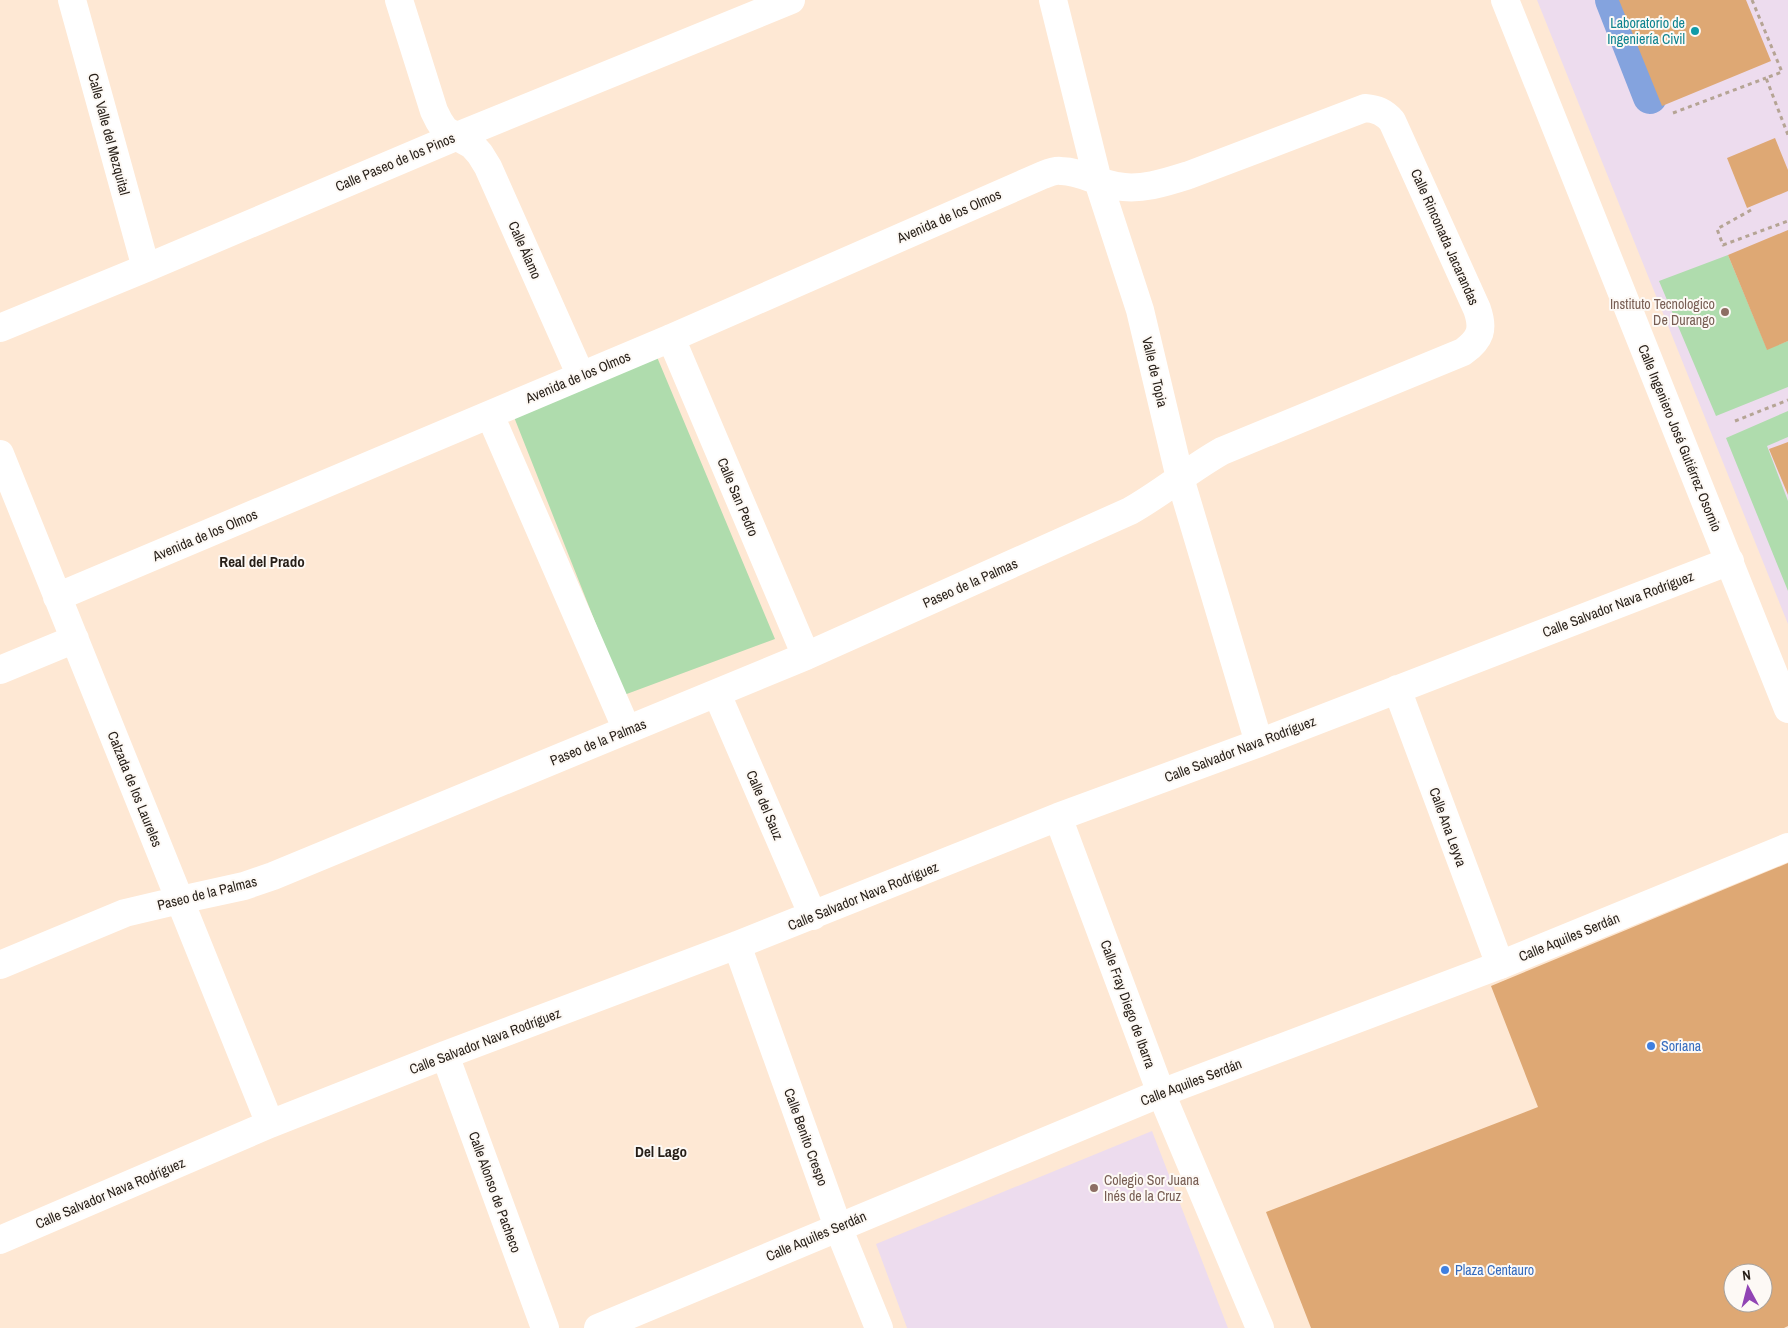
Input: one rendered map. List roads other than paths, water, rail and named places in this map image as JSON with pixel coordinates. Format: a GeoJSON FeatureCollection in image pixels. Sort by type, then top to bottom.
{"type":"FeatureCollection","features":[{"type":"Feature","properties":{"kind":"street","name":"Calle Valle del Mezquital"},"geometry":{"type":"LineString","coordinates":[[72,0],[146,268]]}},
{"type":"Feature","properties":{"kind":"street","name":"Calle Álamo"},"geometry":{"type":"LineString","coordinates":[[399,0],[434,111],[445,130],[472,145],[488,167],[581,376]]}},
{"type":"Feature","properties":{"kind":"street","name":"Calle Paseo de los Pinos"},"geometry":{"type":"LineString","coordinates":[[0,328],[455,137],[735,11],[791,0]]}},
{"type":"Feature","properties":{"kind":"street","name":"Valle de Topia"},"geometry":{"type":"LineString","coordinates":[[1053,0],[1098,181],[1140,310],[1180,478],[1259,742]]}},
{"type":"Feature","properties":{"kind":"street","name":"Calle Ingeniero José Gutiérrez Osornio"},"geometry":{"type":"LineString","coordinates":[[1505,0],[1788,710]]}},
{"type":"Feature","properties":{"kind":"street","name":"Calle Rinconada Jacarandas"},"geometry":{"type":"LineString","coordinates":[[1098,181],[1118,187],[1166,182],[1365,108],[1376,109],[1392,121],[1477,309],[1481,322],[1479,335],[1473,345],[1463,352],[1222,452],[1201,463],[1180,478]]}},
{"type":"Feature","properties":{"kind":"street","name":"Avenida de los Olmos"},"geometry":{"type":"LineString","coordinates":[[58,597],[671,338],[1042,175],[1060,170],[1078,172],[1098,181]]}},
{"type":"Feature","properties":{"kind":"street","name":"Calle San Pedro"},"geometry":{"type":"LineString","coordinates":[[671,338],[806,656]]}},
{"type":"Feature","properties":{"kind":"street"},"geometry":{"type":"LineString","coordinates":[[490,415],[627,730]]}},
{"type":"Feature","properties":{"kind":"street","name":"Calzada de los Laureles"},"geometry":{"type":"LineString","coordinates":[[0,454],[270,1124]]}},
{"type":"Feature","properties":{"kind":"street","name":"Paseo de la Palmas"},"geometry":{"type":"LineString","coordinates":[[0,966],[125,913],[244,886],[272,876],[716,694],[806,656],[1130,511],[1154,497],[1180,478]]}},
{"type":"Feature","properties":{"kind":"street","name":"Calle Salvador Nava Rodríguez"},"geometry":{"type":"LineString","coordinates":[[0,1240],[270,1124],[445,1055],[813,916],[1058,817],[1730,561]]}},
{"type":"Feature","properties":{"kind":"street"},"geometry":{"type":"LineString","coordinates":[[0,670],[75,639]]}},
{"type":"Feature","properties":{"kind":"street","name":"Calle Ana Leyva"},"geometry":{"type":"LineString","coordinates":[[1397,688],[1500,965]]}},
{"type":"Feature","properties":{"kind":"street","name":"Calle del Sauz"},"geometry":{"type":"LineString","coordinates":[[716,694],[813,916]]}},
{"type":"Feature","properties":{"kind":"street","name":"Calle Fray Diego de Ibarra"},"geometry":{"type":"LineString","coordinates":[[1058,817],[1161,1093],[1260,1328]]}},
{"type":"Feature","properties":{"kind":"street","name":"Calle Aquiles Serdán"},"geometry":{"type":"LineString","coordinates":[[598,1328],[1161,1093],[1500,965],[1788,847]]}},
{"type":"Feature","properties":{"kind":"street","name":"Calle Benito Crespo"},"geometry":{"type":"LineString","coordinates":[[737,945],[838,1227],[878,1328]]}},
{"type":"Feature","properties":{"kind":"street","name":"Calle Alonso de Pacheco"},"geometry":{"type":"LineString","coordinates":[[445,1055],[545,1328]]}},
{"type":"Feature","properties":{"kind":"waterway"},"geometry":{"type":"LineString","coordinates":[[1612,0],[1650,97]]}},
{"type":"Feature","properties":{"kind":"place","name":"Laboratorio de Ingeniería Civil"},"geometry":{"type":"Point","coordinates":[1695,31]}},
{"type":"Feature","properties":{"kind":"place","name":"Instituto Tecnologico De Durango"},"geometry":{"type":"Point","coordinates":[1725,312]}},
{"type":"Feature","properties":{"kind":"place","name":"Soriana"},"geometry":{"type":"Point","coordinates":[1651,1046]}},
{"type":"Feature","properties":{"kind":"place","name":"Colegio Sor Juana Inés de la Cruz"},"geometry":{"type":"Point","coordinates":[1094,1188]}},
{"type":"Feature","properties":{"kind":"place","name":"Plaza Centauro"},"geometry":{"type":"Point","coordinates":[1445,1270]}},
{"type":"Feature","properties":{"kind":"district","name":"Real del Prado"},"geometry":{"type":"Point","coordinates":[262,561]}},
{"type":"Feature","properties":{"kind":"district","name":"Del Lago"},"geometry":{"type":"Point","coordinates":[661,1151]}}]}
